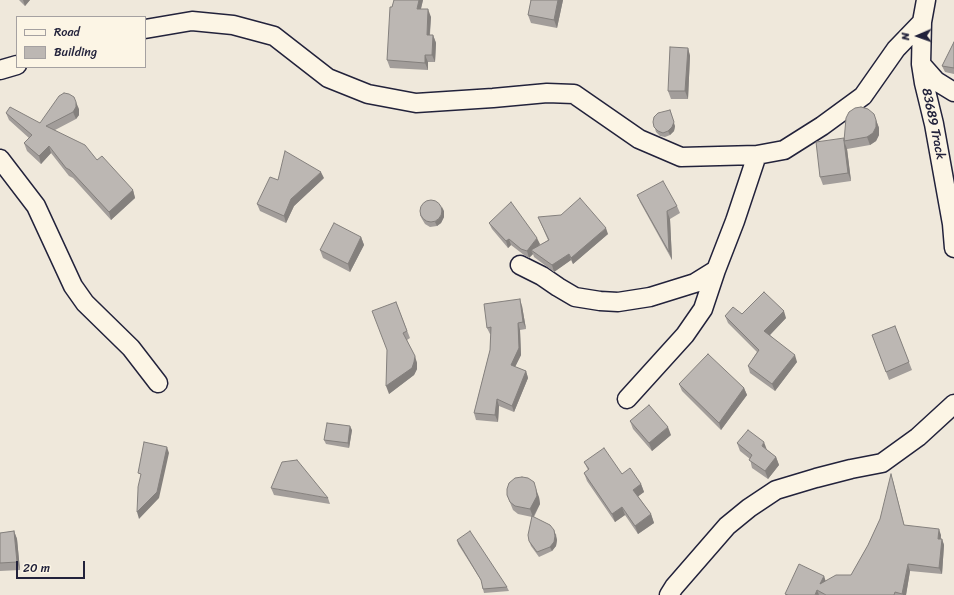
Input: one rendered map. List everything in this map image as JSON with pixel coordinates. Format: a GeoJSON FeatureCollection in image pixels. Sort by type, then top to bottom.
{"type":"FeatureCollection","features":[{"type":"Feature","properties":{"kind":"street","name":"83689 Track"},"geometry":{"type":"LineString","coordinates":[[926,0],[922,22],[921,64],[934,124],[952,224],[954,248]]}},
{"type":"Feature","properties":{"kind":"street"},"geometry":{"type":"LineString","coordinates":[[146,28],[192,21],[233,25],[274,36],[328,78],[368,94],[416,103],[547,93],[574,94],[639,139],[681,157],[757,154],[784,150],[822,126],[863,96],[896,49],[922,22]]}},
{"type":"Feature","properties":{"kind":"street"},"geometry":{"type":"LineString","coordinates":[[921,64],[936,81],[954,92]]}},
{"type":"Feature","properties":{"kind":"street"},"geometry":{"type":"LineString","coordinates":[[0,70],[16,65]]}},
{"type":"Feature","properties":{"kind":"street"},"geometry":{"type":"LineString","coordinates":[[628,399],[685,335],[703,309],[716,270],[735,222],[757,154]]}},
{"type":"Feature","properties":{"kind":"street"},"geometry":{"type":"LineString","coordinates":[[0,159],[36,206],[74,286],[85,303],[131,348],[158,383]]}},
{"type":"Feature","properties":{"kind":"street"},"geometry":{"type":"LineString","coordinates":[[520,265],[542,276],[575,297],[618,302],[650,297],[695,283],[716,270]]}},
{"type":"Feature","properties":{"kind":"street"},"geometry":{"type":"LineString","coordinates":[[669,595],[674,587],[727,526],[749,508],[776,490],[823,476],[882,463],[918,437],[954,404]]}},
{"type":"Feature","properties":{"kind":"building"},"geometry":{"type":"Polygon","coordinates":[[[394,0],[419,0],[417,9],[428,9],[427,35],[433,35],[432,55],[425,55],[425,63],[387,60],[390,7],[392,7],[394,0]]]}},
{"type":"Feature","properties":{"kind":"building"},"geometry":{"type":"Polygon","coordinates":[[[531,0],[558,0],[554,20],[528,15],[531,0]]]}},
{"type":"Feature","properties":{"kind":"building"},"geometry":{"type":"Polygon","coordinates":[[[954,42],[954,68],[942,66],[954,42]]]}},
{"type":"Feature","properties":{"kind":"building"},"geometry":{"type":"Polygon","coordinates":[[[670,47],[688,48],[685,91],[668,91],[670,47]]]}},
{"type":"Feature","properties":{"kind":"building"},"geometry":{"type":"Polygon","coordinates":[[[64,93],[74,97],[76,107],[73,112],[46,126],[85,145],[97,160],[102,156],[133,190],[109,212],[70,170],[66,168],[49,146],[39,156],[24,143],[32,135],[6,113],[10,107],[40,123],[59,96],[64,93]]]}},
{"type":"Feature","properties":{"kind":"building"},"geometry":{"type":"Polygon","coordinates":[[[861,107],[868,109],[874,114],[876,127],[873,133],[867,137],[844,141],[846,118],[849,112],[855,108],[861,107]]]}},
{"type":"Feature","properties":{"kind":"building"},"geometry":{"type":"Polygon","coordinates":[[[670,110],[674,122],[672,127],[663,133],[658,131],[654,127],[654,117],[658,113],[670,110]]]}},
{"type":"Feature","properties":{"kind":"building"},"geometry":{"type":"Polygon","coordinates":[[[844,138],[848,173],[820,177],[816,142],[844,138]]]}},
{"type":"Feature","properties":{"kind":"building"},"geometry":{"type":"Polygon","coordinates":[[[285,151],[321,172],[291,199],[284,216],[257,204],[270,177],[278,180],[285,151]]]}},
{"type":"Feature","properties":{"kind":"building"},"geometry":{"type":"Polygon","coordinates":[[[663,181],[677,206],[667,211],[669,252],[637,195],[663,181]]]}},
{"type":"Feature","properties":{"kind":"building"},"geometry":{"type":"Polygon","coordinates":[[[580,198],[606,228],[571,258],[569,254],[552,265],[531,250],[549,240],[538,217],[561,215],[580,198]]]}},
{"type":"Feature","properties":{"kind":"building"},"geometry":{"type":"Polygon","coordinates":[[[427,200],[435,200],[442,207],[442,215],[435,222],[427,222],[420,215],[420,207],[427,200]]]}},
{"type":"Feature","properties":{"kind":"building"},"geometry":{"type":"Polygon","coordinates":[[[511,202],[537,238],[527,251],[521,249],[509,239],[506,241],[489,223],[511,202]]]}},
{"type":"Feature","properties":{"kind":"building"},"geometry":{"type":"Polygon","coordinates":[[[334,223],[361,237],[348,264],[320,250],[334,223]]]}},
{"type":"Feature","properties":{"kind":"building"},"geometry":{"type":"Polygon","coordinates":[[[764,292],[784,311],[764,331],[795,355],[772,384],[748,366],[759,350],[725,316],[733,307],[742,314],[764,292]]]}},
{"type":"Feature","properties":{"kind":"building"},"geometry":{"type":"Polygon","coordinates":[[[520,299],[523,322],[518,323],[519,348],[511,365],[526,371],[512,406],[497,399],[495,415],[474,413],[490,350],[491,327],[487,328],[484,304],[520,299]]]}},
{"type":"Feature","properties":{"kind":"building"},"geometry":{"type":"Polygon","coordinates":[[[396,302],[407,331],[403,333],[415,356],[412,368],[386,386],[387,350],[372,311],[396,302]]]}},
{"type":"Feature","properties":{"kind":"building"},"geometry":{"type":"Polygon","coordinates":[[[895,326],[909,362],[886,372],[872,335],[895,326]]]}},
{"type":"Feature","properties":{"kind":"building"},"geometry":{"type":"Polygon","coordinates":[[[708,354],[744,388],[719,423],[679,384],[708,354]]]}},
{"type":"Feature","properties":{"kind":"building"},"geometry":{"type":"Polygon","coordinates":[[[649,405],[668,427],[649,443],[630,421],[649,405]]]}},
{"type":"Feature","properties":{"kind":"building"},"geometry":{"type":"Polygon","coordinates":[[[327,423],[350,426],[348,443],[324,440],[327,423]]]}},
{"type":"Feature","properties":{"kind":"building"},"geometry":{"type":"Polygon","coordinates":[[[748,430],[764,442],[762,446],[776,457],[765,471],[749,460],[752,455],[737,443],[748,430]]]}},
{"type":"Feature","properties":{"kind":"building"},"geometry":{"type":"Polygon","coordinates":[[[144,442],[167,447],[157,492],[137,512],[138,487],[141,474],[138,473],[144,442]]]}},
{"type":"Feature","properties":{"kind":"building"},"geometry":{"type":"Polygon","coordinates":[[[604,448],[622,474],[630,468],[641,484],[633,490],[651,514],[635,526],[622,507],[612,514],[584,473],[589,469],[584,462],[604,448]]]}},
{"type":"Feature","properties":{"kind":"building"},"geometry":{"type":"Polygon","coordinates":[[[297,460],[328,498],[271,488],[282,462],[297,460]]]}},
{"type":"Feature","properties":{"kind":"building"},"geometry":{"type":"Polygon","coordinates":[[[891,474],[904,525],[939,529],[938,539],[942,539],[939,568],[908,564],[902,594],[895,592],[894,595],[826,595],[817,590],[815,595],[785,594],[799,564],[824,576],[820,584],[836,575],[851,575],[868,545],[880,519],[891,474]]]}},
{"type":"Feature","properties":{"kind":"building"},"geometry":{"type":"Polygon","coordinates":[[[515,478],[528,478],[534,482],[536,489],[537,496],[530,509],[515,506],[510,502],[507,495],[509,483],[515,478]]]}},
{"type":"Feature","properties":{"kind":"building"},"geometry":{"type":"Polygon","coordinates":[[[532,516],[550,525],[554,530],[555,536],[554,542],[550,547],[537,552],[529,541],[528,535],[532,516]]]}},
{"type":"Feature","properties":{"kind":"building"},"geometry":{"type":"Polygon","coordinates":[[[14,531],[17,562],[0,563],[0,533],[14,531]]]}},
{"type":"Feature","properties":{"kind":"building"},"geometry":{"type":"Polygon","coordinates":[[[470,531],[507,587],[483,589],[481,580],[457,540],[470,531]]]}}]}
